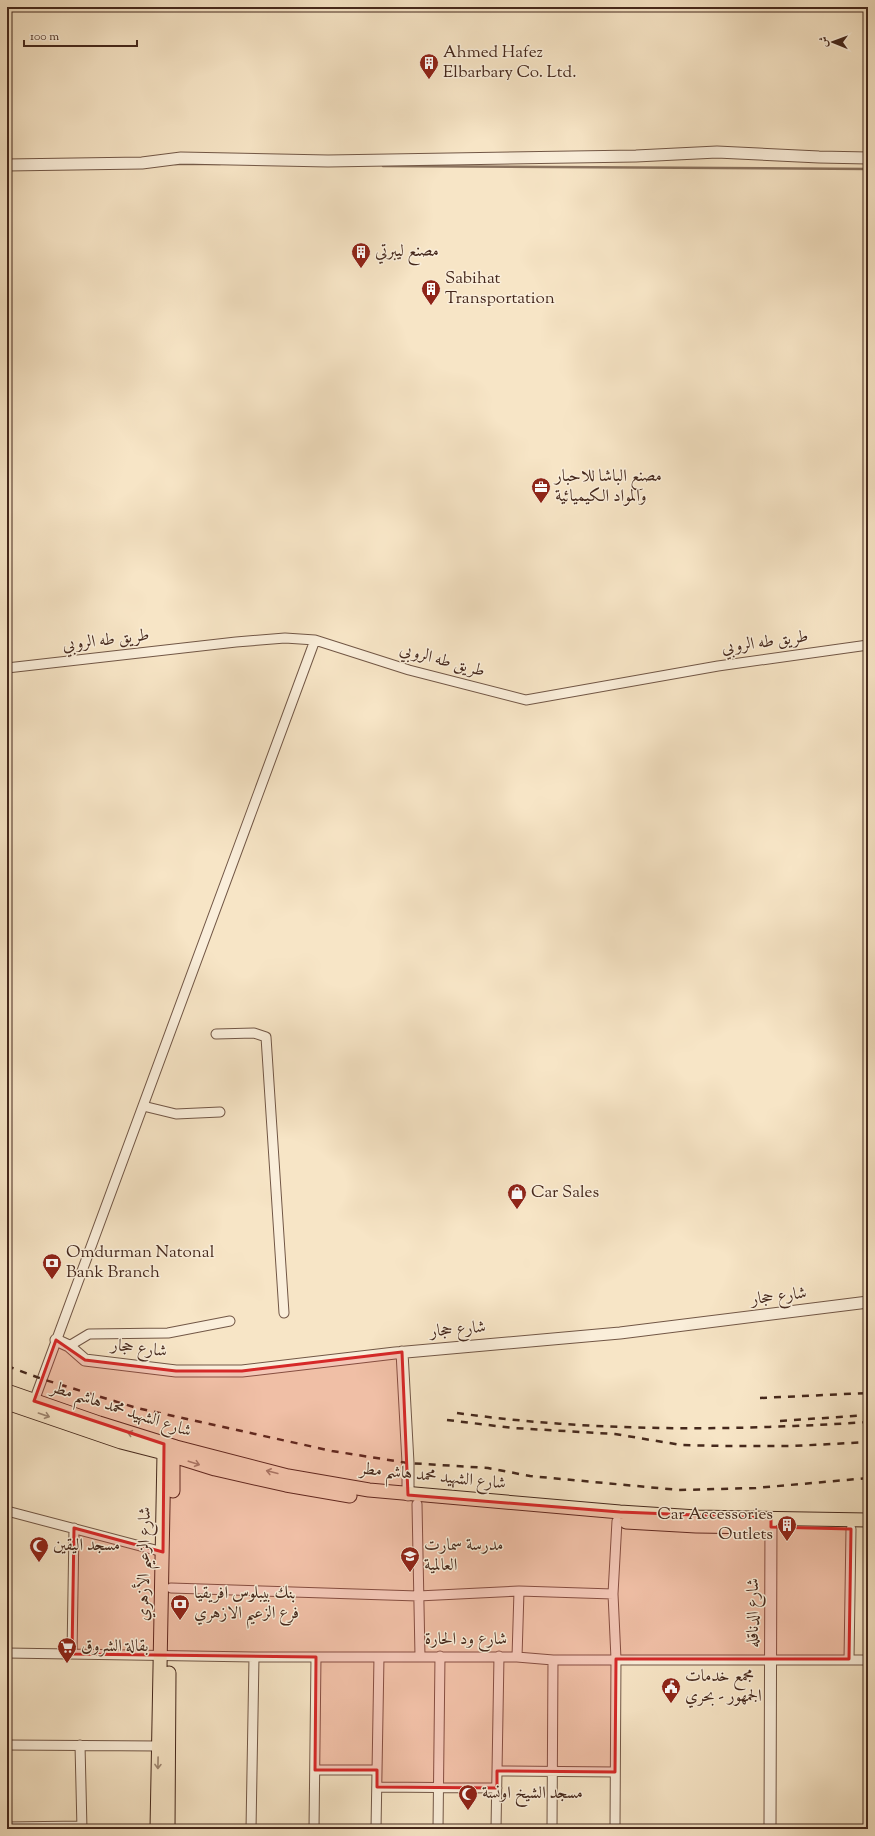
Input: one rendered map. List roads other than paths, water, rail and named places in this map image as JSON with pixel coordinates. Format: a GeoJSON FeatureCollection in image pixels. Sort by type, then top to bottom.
{"type":"FeatureCollection","features":[{"type":"Feature","properties":{"kind":"main road","name":"شارع الشهيد محمد هاشم مطر"},"geometry":{"type":"LineString","coordinates":[[7,1391],[99,1423],[215,1469],[330,1493],[868,1529]]}},
{"type":"Feature","properties":{"kind":"main road","name":"شارع الشهيد محمد هاشم مطر"},"geometry":{"type":"LineString","coordinates":[[7,1403],[121,1442],[170,1450]]}},
{"type":"Feature","properties":{"kind":"main road","name":"شارع الزعيم الأزهري"},"geometry":{"type":"LineString","coordinates":[[168,1829],[163,1552],[170,1450]]}},
{"type":"Feature","properties":{"kind":"main road","name":"شارع الزعيم الأزهري"},"geometry":{"type":"LineString","coordinates":[[157,1829],[158,1746],[171,1588],[170,1450]]}},
{"type":"Feature","properties":{"kind":"main road","name":"شارع الشهيد محمد هاشم مطر"},"geometry":{"type":"LineString","coordinates":[[412,1499],[617,1521],[696,1526],[771,1522],[868,1520]]}},
{"type":"Feature","properties":{"kind":"street"},"geometry":{"type":"LineString","coordinates":[[7,165],[142,163],[182,158],[328,160],[636,156],[717,152],[868,158]]}},
{"type":"Feature","properties":{"kind":"street","name":"طريق طه الروبي"},"geometry":{"type":"LineString","coordinates":[[7,668],[236,642],[285,638],[315,640],[409,670],[526,700],[718,666],[868,645]]}},
{"type":"Feature","properties":{"kind":"street"},"geometry":{"type":"LineString","coordinates":[[34,1401],[315,640]]}},
{"type":"Feature","properties":{"kind":"street"},"geometry":{"type":"LineString","coordinates":[[216,1034],[254,1034],[266,1037],[284,1313]]}},
{"type":"Feature","properties":{"kind":"street"},"geometry":{"type":"LineString","coordinates":[[143,1106],[176,1114],[220,1112]]}},
{"type":"Feature","properties":{"kind":"street","name":"شارع حجار"},"geometry":{"type":"LineString","coordinates":[[56,1340],[69,1346],[85,1360],[176,1371],[242,1371],[402,1352],[620,1333],[868,1302]]}},
{"type":"Feature","properties":{"kind":"street"},"geometry":{"type":"LineString","coordinates":[[69,1346],[89,1334],[168,1333],[230,1321]]}},
{"type":"Feature","properties":{"kind":"street"},"geometry":{"type":"LineString","coordinates":[[402,1352],[408,1463],[412,1499],[418,1596],[420,1656]]}},
{"type":"Feature","properties":{"kind":"street"},"geometry":{"type":"LineString","coordinates":[[7,1511],[163,1552]]}},
{"type":"Feature","properties":{"kind":"street"},"geometry":{"type":"LineString","coordinates":[[615,1829],[616,1659],[613,1594],[617,1521]]}},
{"type":"Feature","properties":{"kind":"street","name":"شارع الدناقله"},"geometry":{"type":"LineString","coordinates":[[770,1829],[771,1522]]}},
{"type":"Feature","properties":{"kind":"street"},"geometry":{"type":"LineString","coordinates":[[72,1654],[74,1528]]}},
{"type":"Feature","properties":{"kind":"street"},"geometry":{"type":"LineString","coordinates":[[849,1659],[851,1529]]}},
{"type":"Feature","properties":{"kind":"street"},"geometry":{"type":"LineString","coordinates":[[171,1588],[418,1596],[519,1591],[613,1594]]}},
{"type":"Feature","properties":{"kind":"street"},"geometry":{"type":"LineString","coordinates":[[517,1657],[519,1591]]}},
{"type":"Feature","properties":{"kind":"street","name":"شارع ود الحارة"},"geometry":{"type":"LineString","coordinates":[[7,1653],[254,1657],[499,1656],[553,1660],[868,1660]]}},
{"type":"Feature","properties":{"kind":"street"},"geometry":{"type":"LineString","coordinates":[[438,1829],[440,1656]]}},
{"type":"Feature","properties":{"kind":"street"},"geometry":{"type":"LineString","coordinates":[[496,1829],[499,1656]]}},
{"type":"Feature","properties":{"kind":"street"},"geometry":{"type":"LineString","coordinates":[[251,1829],[254,1657]]}},
{"type":"Feature","properties":{"kind":"street"},"geometry":{"type":"LineString","coordinates":[[314,1829],[316,1657]]}},
{"type":"Feature","properties":{"kind":"street"},"geometry":{"type":"LineString","coordinates":[[376,1829],[379,1657]]}},
{"type":"Feature","properties":{"kind":"street"},"geometry":{"type":"LineString","coordinates":[[552,1829],[553,1660]]}},
{"type":"Feature","properties":{"kind":"street"},"geometry":{"type":"LineString","coordinates":[[7,1745],[158,1746]]}},
{"type":"Feature","properties":{"kind":"street"},"geometry":{"type":"LineString","coordinates":[[7,1827],[82,1827],[80,1745]]}},
{"type":"Feature","properties":{"kind":"street"},"geometry":{"type":"LineString","coordinates":[[315,1770],[377,1770]]}},
{"type":"Feature","properties":{"kind":"street"},"geometry":{"type":"LineString","coordinates":[[497,1771],[615,1772]]}},
{"type":"Feature","properties":{"kind":"street"},"geometry":{"type":"LineString","coordinates":[[377,1787],[497,1788]]}},
{"type":"Feature","properties":{"kind":"waterway"},"geometry":{"type":"LineString","coordinates":[[175,164],[220,164]]}},
{"type":"Feature","properties":{"kind":"waterway"},"geometry":{"type":"LineString","coordinates":[[383,166],[868,169]]}},
{"type":"Feature","properties":{"kind":"railway"},"geometry":{"type":"LineString","coordinates":[[7,1366],[42,1379],[137,1408],[332,1451],[408,1463],[488,1468],[530,1476],[679,1490],[756,1488],[868,1478]]}},
{"type":"Feature","properties":{"kind":"railway"},"geometry":{"type":"LineString","coordinates":[[760,1398],[868,1393]]}},
{"type":"Feature","properties":{"kind":"railway"},"geometry":{"type":"LineString","coordinates":[[457,1413],[559,1424],[611,1427],[714,1428],[868,1422]]}},
{"type":"Feature","properties":{"kind":"railway"},"geometry":{"type":"LineString","coordinates":[[780,1421],[868,1415]]}},
{"type":"Feature","properties":{"kind":"railway"},"geometry":{"type":"LineString","coordinates":[[447,1420],[513,1428],[615,1434],[681,1445],[793,1446],[868,1442]]}},
{"type":"Feature","properties":{"kind":"place","name":"Ahmed Hafez Elbarbary Co. Ltd."},"geometry":{"type":"Point","coordinates":[429,80]}},
{"type":"Feature","properties":{"kind":"place","name":"مصنع ليبرتي"},"geometry":{"type":"Point","coordinates":[361,269]}},
{"type":"Feature","properties":{"kind":"place","name":"Sabihat Transportation"},"geometry":{"type":"Point","coordinates":[431,306]}},
{"type":"Feature","properties":{"kind":"place","name":"مصنع الباشا للاحبار والمواد الكيميائية"},"geometry":{"type":"Point","coordinates":[541,504]}},
{"type":"Feature","properties":{"kind":"place","name":"Car Sales"},"geometry":{"type":"Point","coordinates":[517,1210]}},
{"type":"Feature","properties":{"kind":"place","name":"Omdurman Natonal Bank Branch"},"geometry":{"type":"Point","coordinates":[52,1280]}},
{"type":"Feature","properties":{"kind":"place","name":"Car Accessories Outlets"},"geometry":{"type":"Point","coordinates":[787,1542]}},
{"type":"Feature","properties":{"kind":"place","name":"مسجد اليقين"},"geometry":{"type":"Point","coordinates":[39,1563]}},
{"type":"Feature","properties":{"kind":"place","name":"مدرسة سمارت العالمية"},"geometry":{"type":"Point","coordinates":[410,1573]}},
{"type":"Feature","properties":{"kind":"place","name":"بنك بيبلوس افريقيا فرع الزعيم الازهري"},"geometry":{"type":"Point","coordinates":[180,1621]}},
{"type":"Feature","properties":{"kind":"place","name":"بقالة الشروق"},"geometry":{"type":"Point","coordinates":[67,1664]}},
{"type":"Feature","properties":{"kind":"place","name":"مجمع خدمات الجمهور - بحري"},"geometry":{"type":"Point","coordinates":[671,1704]}},
{"type":"Feature","properties":{"kind":"place","name":"مسجد الشيخ اونسة"},"geometry":{"type":"Point","coordinates":[468,1811]}}]}
